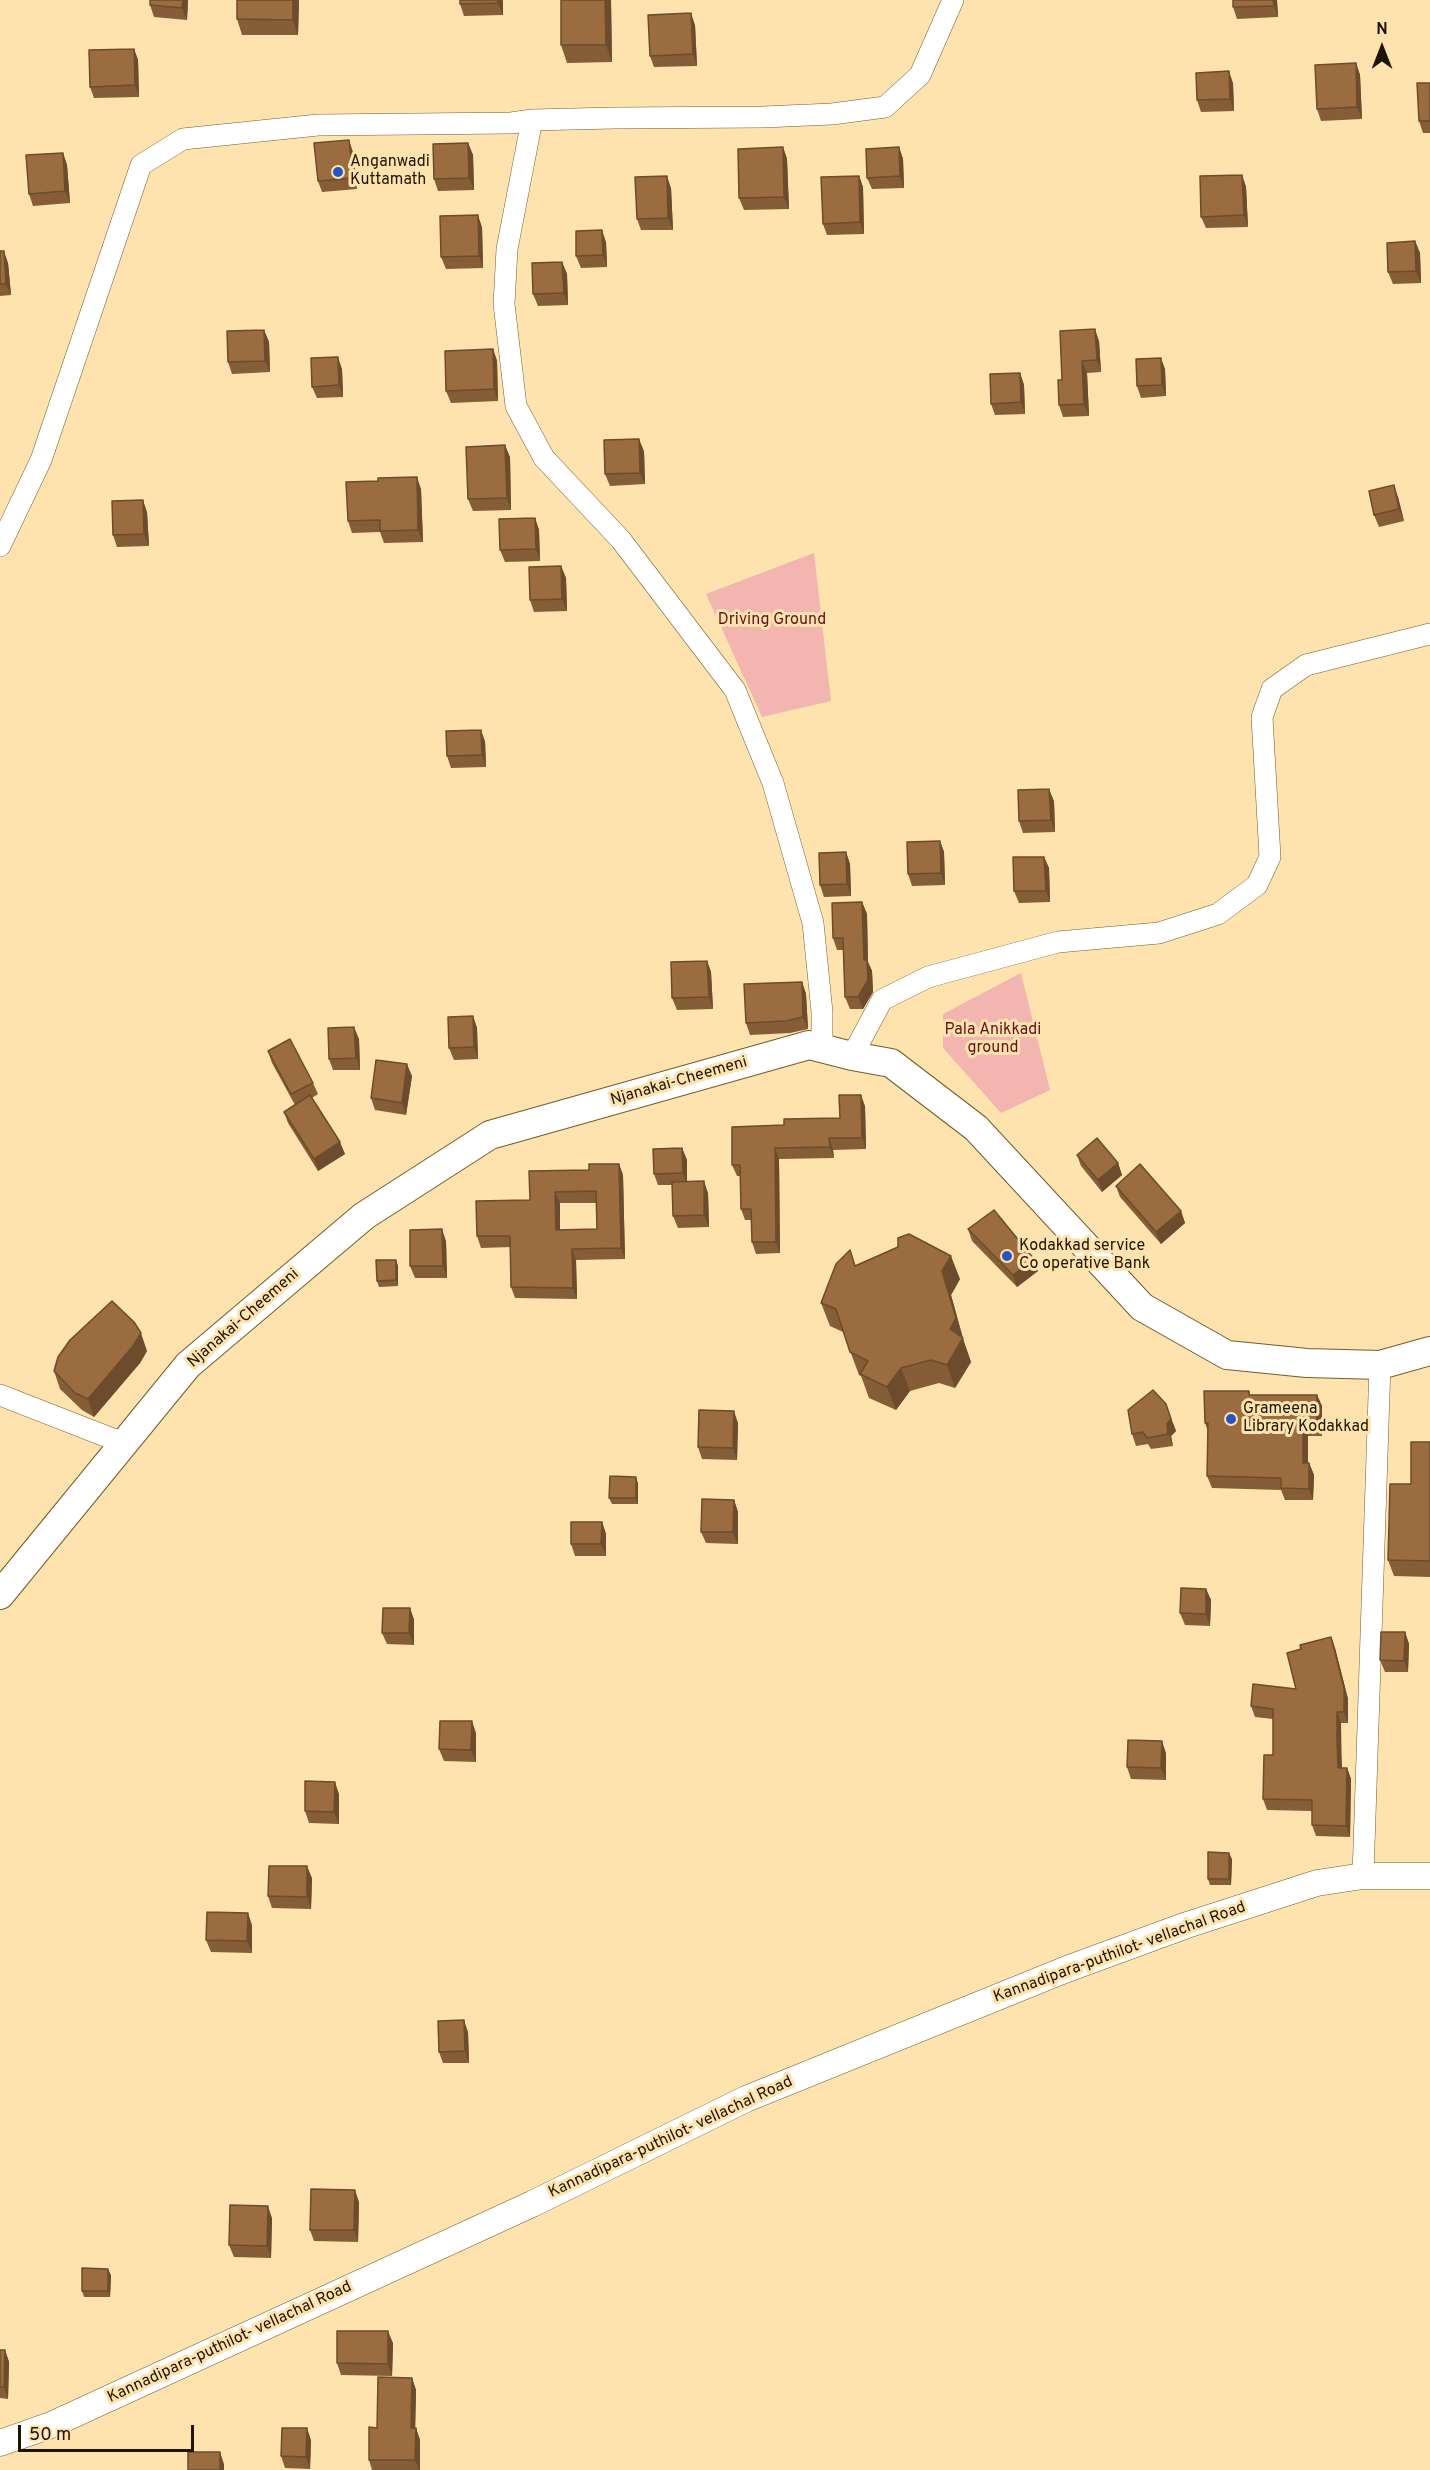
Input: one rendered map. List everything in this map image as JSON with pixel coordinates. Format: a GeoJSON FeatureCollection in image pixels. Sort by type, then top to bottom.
{"type":"FeatureCollection","features":[{"type":"Feature","properties":{"kind":"main road","name":"Njanakai-Cheemeni"},"geometry":{"type":"LineString","coordinates":[[0,1595],[188,1365],[364,1216],[490,1135],[809,1045],[891,1063],[976,1128],[1142,1306],[1227,1354],[1307,1363],[1380,1365],[1430,1351]]}},
{"type":"Feature","properties":{"kind":"street"},"geometry":{"type":"LineString","coordinates":[[0,546],[41,460],[141,165],[183,139],[318,125],[763,117],[832,114],[885,107],[920,75],[953,0]]}},
{"type":"Feature","properties":{"kind":"street"},"geometry":{"type":"LineString","coordinates":[[532,120],[507,249],[504,304],[516,406],[544,458],[621,540],[735,690],[773,783],[813,923],[822,1012],[822,1047]]}},
{"type":"Feature","properties":{"kind":"street"},"geometry":{"type":"LineString","coordinates":[[852,1056],[882,1000],[928,977],[1058,942],[1159,933],[1218,914],[1257,885],[1270,857],[1262,717],[1272,689],[1306,665],[1430,634]]}},
{"type":"Feature","properties":{"kind":"street"},"geometry":{"type":"LineString","coordinates":[[1363,1876],[1380,1365]]}},
{"type":"Feature","properties":{"kind":"street"},"geometry":{"type":"LineString","coordinates":[[0,1395],[123,1443]]}},
{"type":"Feature","properties":{"kind":"street","name":"Kannadipara-puthilot- vellachal Road"},"geometry":{"type":"LineString","coordinates":[[0,2443],[51,2425],[522,2209],[746,2099],[1056,1974],[1187,1925],[1317,1883],[1363,1876],[1430,1876]]}},
{"type":"Feature","properties":{"kind":"green space","name":"Driving Ground"},"geometry":{"type":"Polygon","coordinates":[[[814,553],[831,701],[762,717],[706,594],[814,553]]]}},
{"type":"Feature","properties":{"kind":"green space","name":"Pala Anikkadi ground"},"geometry":{"type":"Polygon","coordinates":[[[1021,973],[1050,1090],[1001,1113],[943,1048],[943,1014],[1021,973]]]}},
{"type":"Feature","properties":{"kind":"building"},"geometry":{"type":"Polygon","coordinates":[[[150,0],[183,0],[182,8],[150,5],[150,0]]]}},
{"type":"Feature","properties":{"kind":"building"},"geometry":{"type":"Polygon","coordinates":[[[237,0],[293,0],[293,20],[237,19],[237,0]]]}},
{"type":"Feature","properties":{"kind":"building"},"geometry":{"type":"Polygon","coordinates":[[[460,0],[498,0],[498,3],[460,4],[460,0]]]}},
{"type":"Feature","properties":{"kind":"building"},"geometry":{"type":"Polygon","coordinates":[[[561,0],[605,0],[606,45],[561,45],[561,0]]]}},
{"type":"Feature","properties":{"kind":"building"},"geometry":{"type":"Polygon","coordinates":[[[1233,0],[1273,0],[1274,6],[1233,7],[1233,0]]]}},
{"type":"Feature","properties":{"kind":"building"},"geometry":{"type":"Polygon","coordinates":[[[691,13],[693,54],[650,56],[648,15],[691,13]]]}},
{"type":"Feature","properties":{"kind":"building"},"geometry":{"type":"Polygon","coordinates":[[[134,49],[135,85],[90,87],[89,50],[134,49]]]}},
{"type":"Feature","properties":{"kind":"building"},"geometry":{"type":"Polygon","coordinates":[[[1356,63],[1357,107],[1317,109],[1315,65],[1356,63]]]}},
{"type":"Feature","properties":{"kind":"building"},"geometry":{"type":"Polygon","coordinates":[[[1229,71],[1230,99],[1197,100],[1196,73],[1229,71]]]}},
{"type":"Feature","properties":{"kind":"building"},"geometry":{"type":"Polygon","coordinates":[[[1417,83],[1430,83],[1430,121],[1419,121],[1417,83]]]}},
{"type":"Feature","properties":{"kind":"building","name":"Anganwadi Kuttamath"},"geometry":{"type":"Polygon","coordinates":[[[349,140],[353,178],[318,181],[314,143],[349,140]]]}},
{"type":"Feature","properties":{"kind":"building"},"geometry":{"type":"Polygon","coordinates":[[[468,143],[469,178],[434,179],[433,144],[468,143]]]}},
{"type":"Feature","properties":{"kind":"building"},"geometry":{"type":"Polygon","coordinates":[[[783,147],[784,197],[739,198],[738,149],[783,147]]]}},
{"type":"Feature","properties":{"kind":"building"},"geometry":{"type":"Polygon","coordinates":[[[899,147],[900,176],[867,178],[866,149],[899,147]]]}},
{"type":"Feature","properties":{"kind":"building"},"geometry":{"type":"Polygon","coordinates":[[[63,153],[65,191],[29,194],[26,155],[63,153]]]}},
{"type":"Feature","properties":{"kind":"building"},"geometry":{"type":"Polygon","coordinates":[[[1242,175],[1244,215],[1201,217],[1200,176],[1242,175]]]}},
{"type":"Feature","properties":{"kind":"building"},"geometry":{"type":"Polygon","coordinates":[[[667,176],[668,218],[637,219],[635,177],[667,176]]]}},
{"type":"Feature","properties":{"kind":"building"},"geometry":{"type":"Polygon","coordinates":[[[859,176],[860,222],[823,224],[821,177],[859,176]]]}},
{"type":"Feature","properties":{"kind":"building"},"geometry":{"type":"Polygon","coordinates":[[[478,215],[479,256],[441,257],[440,216],[478,215]]]}},
{"type":"Feature","properties":{"kind":"building"},"geometry":{"type":"Polygon","coordinates":[[[602,230],[603,255],[576,256],[576,231],[602,230]]]}},
{"type":"Feature","properties":{"kind":"building"},"geometry":{"type":"Polygon","coordinates":[[[1415,241],[1416,271],[1388,272],[1387,243],[1415,241]]]}},
{"type":"Feature","properties":{"kind":"building"},"geometry":{"type":"Polygon","coordinates":[[[0,251],[4,251],[6,284],[0,284],[0,251]]]}},
{"type":"Feature","properties":{"kind":"building"},"geometry":{"type":"Polygon","coordinates":[[[562,262],[564,293],[533,294],[532,263],[562,262]]]}},
{"type":"Feature","properties":{"kind":"building"},"geometry":{"type":"Polygon","coordinates":[[[1095,329],[1097,360],[1082,361],[1084,404],[1059,405],[1058,380],[1062,380],[1060,331],[1095,329]]]}},
{"type":"Feature","properties":{"kind":"building"},"geometry":{"type":"Polygon","coordinates":[[[264,330],[265,361],[228,362],[227,331],[264,330]]]}},
{"type":"Feature","properties":{"kind":"building"},"geometry":{"type":"Polygon","coordinates":[[[493,349],[494,389],[446,391],[445,351],[493,349]]]}},
{"type":"Feature","properties":{"kind":"building"},"geometry":{"type":"Polygon","coordinates":[[[338,357],[339,385],[312,387],[311,358],[338,357]]]}},
{"type":"Feature","properties":{"kind":"building"},"geometry":{"type":"Polygon","coordinates":[[[1161,358],[1162,385],[1137,386],[1136,359],[1161,358]]]}},
{"type":"Feature","properties":{"kind":"building"},"geometry":{"type":"Polygon","coordinates":[[[1020,373],[1021,402],[991,404],[990,374],[1020,373]]]}},
{"type":"Feature","properties":{"kind":"building"},"geometry":{"type":"Polygon","coordinates":[[[639,439],[640,473],[605,474],[604,440],[639,439]]]}},
{"type":"Feature","properties":{"kind":"building"},"geometry":{"type":"Polygon","coordinates":[[[505,445],[507,498],[468,499],[466,447],[505,445]]]}},
{"type":"Feature","properties":{"kind":"building"},"geometry":{"type":"Polygon","coordinates":[[[417,477],[418,530],[380,531],[380,520],[348,521],[346,482],[417,477]]]}},
{"type":"Feature","properties":{"kind":"building"},"geometry":{"type":"Polygon","coordinates":[[[1394,485],[1399,509],[1374,515],[1369,491],[1394,485]]]}},
{"type":"Feature","properties":{"kind":"building"},"geometry":{"type":"Polygon","coordinates":[[[143,500],[144,534],[113,535],[112,501],[143,500]]]}},
{"type":"Feature","properties":{"kind":"building"},"geometry":{"type":"Polygon","coordinates":[[[535,518],[536,549],[500,550],[499,519],[535,518]]]}},
{"type":"Feature","properties":{"kind":"building"},"geometry":{"type":"Polygon","coordinates":[[[561,566],[562,599],[530,600],[529,567],[561,566]]]}},
{"type":"Feature","properties":{"kind":"building"},"geometry":{"type":"Polygon","coordinates":[[[481,730],[482,755],[447,756],[446,731],[481,730]]]}},
{"type":"Feature","properties":{"kind":"building"},"geometry":{"type":"Polygon","coordinates":[[[1049,789],[1051,820],[1019,821],[1018,790],[1049,789]]]}},
{"type":"Feature","properties":{"kind":"building"},"geometry":{"type":"Polygon","coordinates":[[[940,841],[941,873],[908,874],[907,842],[940,841]]]}},
{"type":"Feature","properties":{"kind":"building"},"geometry":{"type":"Polygon","coordinates":[[[846,852],[847,884],[820,885],[819,853],[846,852]]]}},
{"type":"Feature","properties":{"kind":"building"},"geometry":{"type":"Polygon","coordinates":[[[1013,857],[1044,857],[1046,891],[1014,891],[1013,857]]]}},
{"type":"Feature","properties":{"kind":"building"},"geometry":{"type":"Polygon","coordinates":[[[862,902],[864,960],[867,960],[868,980],[858,997],[845,997],[843,938],[833,938],[832,903],[862,902]]]}},
{"type":"Feature","properties":{"kind":"building"},"geometry":{"type":"Polygon","coordinates":[[[707,961],[709,997],[672,998],[671,962],[707,961]]]}},
{"type":"Feature","properties":{"kind":"building"},"geometry":{"type":"Polygon","coordinates":[[[802,982],[803,1017],[786,1021],[746,1023],[744,984],[802,982]]]}},
{"type":"Feature","properties":{"kind":"building"},"geometry":{"type":"Polygon","coordinates":[[[473,1016],[474,1047],[449,1048],[448,1017],[473,1016]]]}},
{"type":"Feature","properties":{"kind":"building"},"geometry":{"type":"Polygon","coordinates":[[[354,1027],[356,1058],[329,1059],[328,1028],[354,1027]]]}},
{"type":"Feature","properties":{"kind":"building"},"geometry":{"type":"Polygon","coordinates":[[[290,1039],[313,1083],[291,1094],[268,1051],[290,1039]]]}},
{"type":"Feature","properties":{"kind":"building"},"geometry":{"type":"Polygon","coordinates":[[[376,1060],[407,1064],[402,1103],[371,1098],[376,1060]]]}},
{"type":"Feature","properties":{"kind":"building"},"geometry":{"type":"Polygon","coordinates":[[[310,1095],[340,1142],[314,1159],[284,1112],[310,1095]]]}},
{"type":"Feature","properties":{"kind":"building"},"geometry":{"type":"Polygon","coordinates":[[[839,1095],[861,1095],[862,1138],[829,1138],[830,1147],[775,1148],[776,1242],[752,1242],[751,1209],[741,1209],[740,1165],[732,1165],[732,1127],[784,1125],[784,1119],[840,1118],[839,1095]]]}},
{"type":"Feature","properties":{"kind":"building"},"geometry":{"type":"Polygon","coordinates":[[[1097,1138],[1118,1163],[1098,1180],[1077,1155],[1097,1138]]]}},
{"type":"Feature","properties":{"kind":"building"},"geometry":{"type":"Polygon","coordinates":[[[682,1148],[683,1173],[654,1174],[653,1149],[682,1148]]]}},
{"type":"Feature","properties":{"kind":"building"},"geometry":{"type":"Polygon","coordinates":[[[589,1164],[619,1164],[621,1248],[572,1249],[573,1288],[511,1287],[510,1236],[477,1236],[476,1201],[530,1200],[529,1171],[589,1170],[589,1164]],[[596,1191],[555,1192],[556,1230],[597,1229],[596,1191]]]}},
{"type":"Feature","properties":{"kind":"building"},"geometry":{"type":"Polygon","coordinates":[[[1140,1164],[1181,1211],[1156,1232],[1116,1186],[1140,1164]]]}},
{"type":"Feature","properties":{"kind":"building"},"geometry":{"type":"Polygon","coordinates":[[[704,1181],[704,1215],[673,1216],[672,1182],[704,1181]]]}},
{"type":"Feature","properties":{"kind":"building","name":"Kodakkad service Co operative Bank"},"geometry":{"type":"Polygon","coordinates":[[[994,1210],[1034,1259],[1013,1275],[968,1229],[994,1210]]]}},
{"type":"Feature","properties":{"kind":"building"},"geometry":{"type":"Polygon","coordinates":[[[442,1229],[443,1266],[410,1266],[410,1230],[442,1229]]]}},
{"type":"Feature","properties":{"kind":"building"},"geometry":{"type":"Polygon","coordinates":[[[909,1234],[951,1256],[942,1271],[956,1318],[950,1329],[963,1338],[947,1365],[931,1360],[901,1368],[887,1387],[860,1374],[868,1361],[850,1352],[836,1309],[821,1303],[836,1264],[850,1250],[855,1266],[898,1247],[898,1238],[909,1234]]]}},
{"type":"Feature","properties":{"kind":"building"},"geometry":{"type":"Polygon","coordinates":[[[376,1260],[396,1260],[396,1280],[377,1281],[376,1260]]]}},
{"type":"Feature","properties":{"kind":"building"},"geometry":{"type":"Polygon","coordinates":[[[112,1301],[134,1322],[141,1333],[133,1346],[88,1399],[75,1393],[54,1371],[58,1357],[70,1340],[112,1301]]]}},
{"type":"Feature","properties":{"kind":"building"},"geometry":{"type":"Polygon","coordinates":[[[1153,1390],[1166,1404],[1171,1419],[1167,1424],[1168,1434],[1147,1438],[1143,1432],[1132,1434],[1128,1410],[1153,1390]]]}},
{"type":"Feature","properties":{"kind":"building"},"geometry":{"type":"Polygon","coordinates":[[[1204,1391],[1249,1391],[1249,1395],[1317,1395],[1317,1424],[1303,1424],[1303,1463],[1309,1463],[1309,1489],[1281,1488],[1281,1478],[1207,1476],[1208,1423],[1205,1423],[1204,1391]]]}},
{"type":"Feature","properties":{"kind":"building"},"geometry":{"type":"Polygon","coordinates":[[[699,1410],[734,1411],[733,1448],[698,1447],[699,1410]]]}},
{"type":"Feature","properties":{"kind":"building"},"geometry":{"type":"Polygon","coordinates":[[[1411,1442],[1430,1442],[1430,1561],[1388,1560],[1390,1484],[1411,1484],[1411,1442]]]}},
{"type":"Feature","properties":{"kind":"building"},"geometry":{"type":"Polygon","coordinates":[[[610,1476],[636,1477],[636,1498],[609,1498],[610,1476]]]}},
{"type":"Feature","properties":{"kind":"building"},"geometry":{"type":"Polygon","coordinates":[[[702,1499],[734,1500],[733,1532],[701,1532],[702,1499]]]}},
{"type":"Feature","properties":{"kind":"building"},"geometry":{"type":"Polygon","coordinates":[[[571,1522],[602,1522],[601,1544],[571,1544],[571,1522]]]}},
{"type":"Feature","properties":{"kind":"building"},"geometry":{"type":"Polygon","coordinates":[[[1181,1588],[1206,1589],[1206,1614],[1180,1613],[1181,1588]]]}},
{"type":"Feature","properties":{"kind":"building"},"geometry":{"type":"Polygon","coordinates":[[[383,1608],[410,1608],[409,1633],[382,1633],[383,1608]]]}},
{"type":"Feature","properties":{"kind":"building"},"geometry":{"type":"Polygon","coordinates":[[[1381,1632],[1405,1632],[1404,1661],[1380,1660],[1381,1632]]]}},
{"type":"Feature","properties":{"kind":"building"},"geometry":{"type":"Polygon","coordinates":[[[1331,1637],[1344,1688],[1344,1712],[1337,1712],[1337,1741],[1338,1768],[1347,1768],[1346,1826],[1312,1825],[1312,1800],[1263,1799],[1264,1755],[1273,1755],[1273,1709],[1251,1706],[1253,1684],[1296,1689],[1287,1653],[1301,1649],[1300,1645],[1331,1637]]]}},
{"type":"Feature","properties":{"kind":"building"},"geometry":{"type":"Polygon","coordinates":[[[440,1721],[472,1721],[471,1750],[439,1749],[440,1721]]]}},
{"type":"Feature","properties":{"kind":"building"},"geometry":{"type":"Polygon","coordinates":[[[1128,1740],[1162,1741],[1161,1768],[1127,1767],[1128,1740]]]}},
{"type":"Feature","properties":{"kind":"building"},"geometry":{"type":"Polygon","coordinates":[[[305,1781],[335,1782],[334,1812],[305,1811],[305,1781]]]}},
{"type":"Feature","properties":{"kind":"building"},"geometry":{"type":"Polygon","coordinates":[[[1208,1852],[1229,1853],[1229,1879],[1208,1879],[1208,1852]]]}},
{"type":"Feature","properties":{"kind":"building"},"geometry":{"type":"Polygon","coordinates":[[[269,1866],[307,1866],[307,1897],[268,1896],[269,1866]]]}},
{"type":"Feature","properties":{"kind":"building"},"geometry":{"type":"Polygon","coordinates":[[[207,1912],[248,1913],[247,1941],[206,1940],[207,1912]]]}},
{"type":"Feature","properties":{"kind":"building"},"geometry":{"type":"Polygon","coordinates":[[[464,2020],[465,2051],[439,2052],[438,2021],[464,2020]]]}},
{"type":"Feature","properties":{"kind":"building"},"geometry":{"type":"Polygon","coordinates":[[[311,2189],[355,2190],[354,2230],[310,2230],[311,2189]]]}},
{"type":"Feature","properties":{"kind":"building"},"geometry":{"type":"Polygon","coordinates":[[[230,2205],[268,2206],[267,2246],[229,2245],[230,2205]]]}},
{"type":"Feature","properties":{"kind":"building"},"geometry":{"type":"Polygon","coordinates":[[[82,2268],[108,2269],[108,2291],[82,2291],[82,2268]]]}},
{"type":"Feature","properties":{"kind":"building"},"geometry":{"type":"Polygon","coordinates":[[[337,2331],[388,2331],[388,2364],[337,2363],[337,2331]]]}},
{"type":"Feature","properties":{"kind":"building"},"geometry":{"type":"Polygon","coordinates":[[[0,2350],[5,2350],[4,2387],[0,2387],[0,2350]]]}},
{"type":"Feature","properties":{"kind":"building"},"geometry":{"type":"Polygon","coordinates":[[[378,2377],[412,2378],[411,2428],[416,2428],[415,2460],[369,2460],[369,2427],[377,2428],[378,2377]]]}},
{"type":"Feature","properties":{"kind":"building"},"geometry":{"type":"Polygon","coordinates":[[[282,2428],[307,2428],[306,2457],[281,2456],[282,2428]]]}},
{"type":"Feature","properties":{"kind":"building"},"geometry":{"type":"Polygon","coordinates":[[[188,2452],[220,2452],[220,2470],[188,2470],[188,2452]]]}},
{"type":"Feature","properties":{"kind":"place","name":"Anganwadi Kuttamath"},"geometry":{"type":"Point","coordinates":[338,172]}},
{"type":"Feature","properties":{"kind":"place","name":"Kodakkad service Co operative Bank"},"geometry":{"type":"Point","coordinates":[1007,1256]}},
{"type":"Feature","properties":{"kind":"place","name":"Grameena Library Kodakkad"},"geometry":{"type":"Point","coordinates":[1231,1419]}}]}
